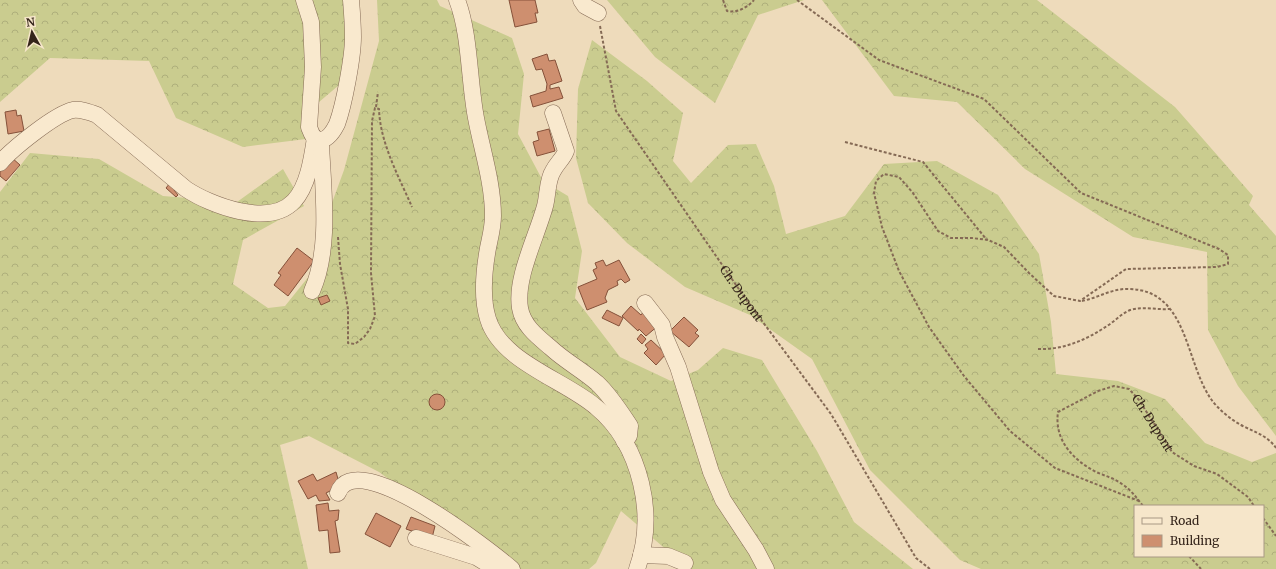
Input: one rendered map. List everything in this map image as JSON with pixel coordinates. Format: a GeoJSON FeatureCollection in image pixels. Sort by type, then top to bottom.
{"type":"FeatureCollection","features":[{"type":"Feature","properties":{"kind":"street"},"geometry":{"type":"LineString","coordinates":[[304,0],[311,22],[313,67],[309,127],[318,139],[324,229],[318,279],[312,291]]}},
{"type":"Feature","properties":{"kind":"street"},"geometry":{"type":"LineString","coordinates":[[318,139],[329,136],[336,124],[345,88],[353,38],[351,0]]}},
{"type":"Feature","properties":{"kind":"street"},"geometry":{"type":"LineString","coordinates":[[457,0],[462,18],[476,117],[492,195],[494,218],[486,260],[484,292],[488,318],[495,335],[517,356],[596,406],[619,431],[637,466],[646,502],[646,536],[639,562],[668,556],[685,564]]}},
{"type":"Feature","properties":{"kind":"street"},"geometry":{"type":"LineString","coordinates":[[581,0],[585,6],[597,6]]}},
{"type":"Feature","properties":{"kind":"street"},"geometry":{"type":"LineString","coordinates":[[0,163],[8,154],[63,113],[74,110],[86,110],[97,115],[108,123],[186,189],[200,198],[216,205],[258,214],[277,212],[294,202],[308,172],[318,139]]}},
{"type":"Feature","properties":{"kind":"street"},"geometry":{"type":"LineString","coordinates":[[553,113],[566,151],[564,157],[553,170],[551,176],[545,204],[520,289],[520,308],[524,322],[535,334],[556,353],[596,383],[611,398],[630,426],[629,436],[624,442]]}},
{"type":"Feature","properties":{"kind":"street"},"geometry":{"type":"LineString","coordinates":[[645,303],[662,325],[665,337],[681,374],[711,472],[723,500],[756,550],[766,569]]}},
{"type":"Feature","properties":{"kind":"street"},"geometry":{"type":"LineString","coordinates":[[338,494],[343,485],[348,481],[355,480],[379,485],[426,506],[488,548],[512,569]]}},
{"type":"Feature","properties":{"kind":"street"},"geometry":{"type":"LineString","coordinates":[[416,538],[476,557],[496,569]]}},
{"type":"Feature","properties":{"kind":"path"},"geometry":{"type":"LineString","coordinates":[[723,0],[727,11],[734,12],[749,5],[754,0]]}},
{"type":"Feature","properties":{"kind":"path"},"geometry":{"type":"LineString","coordinates":[[797,0],[880,60],[984,99],[1081,194],[1219,249],[1228,255],[1228,264],[1217,267],[1126,269],[1080,301]]}},
{"type":"Feature","properties":{"kind":"path","name":"Ch. Dupont"},"geometry":{"type":"LineString","coordinates":[[597,6],[616,111],[745,298],[831,414],[916,558],[930,569]]}},
{"type":"Feature","properties":{"kind":"path"},"geometry":{"type":"LineString","coordinates":[[338,233],[340,264],[348,309],[348,343],[355,344],[364,337],[370,329],[375,316],[372,295],[371,243],[372,120],[378,92]]}},
{"type":"Feature","properties":{"kind":"path"},"geometry":{"type":"LineString","coordinates":[[376,107],[379,109],[379,122],[385,144],[412,208]]}},
{"type":"Feature","properties":{"kind":"path"},"geometry":{"type":"LineString","coordinates":[[845,142],[923,162],[988,240]]}},
{"type":"Feature","properties":{"kind":"path"},"geometry":{"type":"LineString","coordinates":[[1139,501],[1055,468],[1010,431],[964,376],[929,327],[899,271],[882,227],[874,194],[876,181],[884,174],[899,177],[913,194],[938,231],[950,238],[988,240],[1004,247],[1029,274],[1054,296],[1080,301],[1093,299],[1113,291],[1128,289],[1142,290],[1155,296],[1170,309],[1184,333],[1203,384],[1211,399],[1224,412],[1240,424],[1266,436],[1276,448]]}},
{"type":"Feature","properties":{"kind":"path"},"geometry":{"type":"LineString","coordinates":[[1038,349],[1051,350],[1068,346],[1096,333],[1120,315],[1131,310],[1142,308],[1170,309]]}},
{"type":"Feature","properties":{"kind":"path","name":"Ch. Dupont"},"geometry":{"type":"LineString","coordinates":[[1142,505],[1131,491],[1120,482],[1078,461],[1060,436],[1056,423],[1058,412],[1098,391],[1114,386],[1129,389],[1139,400],[1172,452],[1194,466],[1217,474],[1248,497],[1253,505]]}},
{"type":"Feature","properties":{"kind":"path"},"geometry":{"type":"LineString","coordinates":[[1264,519],[1276,536]]}},
{"type":"Feature","properties":{"kind":"path"},"geometry":{"type":"LineString","coordinates":[[1189,557],[1200,569]]}},
{"type":"Feature","properties":{"kind":"green space"},"geometry":{"type":"Polygon","coordinates":[[[0,0],[351,0],[352,74],[312,108],[313,132],[338,135],[243,147],[176,118],[149,61],[50,58],[0,102],[0,0]]]}},
{"type":"Feature","properties":{"kind":"green space"},"geometry":{"type":"Polygon","coordinates":[[[377,0],[437,0],[440,6],[512,38],[524,74],[518,134],[543,181],[568,196],[582,251],[575,298],[620,357],[671,381],[698,370],[723,348],[762,360],[817,451],[854,522],[913,569],[689,569],[621,511],[596,563],[589,569],[515,569],[467,537],[379,472],[309,436],[280,445],[308,569],[0,569],[0,192],[30,153],[99,159],[163,196],[237,202],[283,169],[304,206],[243,240],[233,284],[268,308],[285,306],[318,265],[329,211],[344,170],[379,41],[377,0]]]}},
{"type":"Feature","properties":{"kind":"green space"},"geometry":{"type":"Polygon","coordinates":[[[607,0],[804,0],[758,15],[715,103],[655,57],[607,0]]]}},
{"type":"Feature","properties":{"kind":"green space"},"geometry":{"type":"Polygon","coordinates":[[[822,0],[1037,0],[1175,107],[1253,196],[1249,205],[1276,236],[1276,436],[1238,386],[1208,330],[1207,252],[1133,237],[1025,169],[957,102],[894,96],[822,0]]]}},
{"type":"Feature","properties":{"kind":"green space"},"geometry":{"type":"Polygon","coordinates":[[[592,40],[647,81],[683,113],[673,161],[691,183],[728,145],[756,144],[774,186],[786,234],[845,216],[884,164],[937,161],[998,195],[1039,254],[1051,322],[1056,374],[1118,381],[1165,399],[1205,443],[1252,462],[1276,453],[1276,569],[981,569],[960,560],[870,470],[812,359],[750,315],[685,287],[627,243],[588,203],[576,158],[578,89],[592,40]]]}},
{"type":"Feature","properties":{"kind":"building"},"geometry":{"type":"Polygon","coordinates":[[[509,0],[535,0],[538,13],[535,13],[537,22],[515,27],[509,0]]]}},
{"type":"Feature","properties":{"kind":"building"},"geometry":{"type":"Polygon","coordinates":[[[547,54],[549,61],[555,60],[562,81],[550,85],[550,89],[559,87],[563,98],[533,107],[530,96],[546,91],[547,84],[542,69],[536,70],[532,59],[547,54]]]}},
{"type":"Feature","properties":{"kind":"building"},"geometry":{"type":"Polygon","coordinates":[[[16,110],[17,116],[21,115],[24,131],[8,134],[5,112],[16,110]]]}},
{"type":"Feature","properties":{"kind":"building"},"geometry":{"type":"Polygon","coordinates":[[[549,129],[555,151],[537,156],[533,142],[539,140],[537,132],[549,129]]]}},
{"type":"Feature","properties":{"kind":"building"},"geometry":{"type":"Polygon","coordinates":[[[11,157],[20,165],[6,181],[0,176],[0,170],[11,157]]]}},
{"type":"Feature","properties":{"kind":"building"},"geometry":{"type":"Polygon","coordinates":[[[170,183],[176,188],[174,190],[178,195],[176,197],[166,188],[170,183]]]}},
{"type":"Feature","properties":{"kind":"building"},"geometry":{"type":"Polygon","coordinates":[[[297,248],[314,261],[288,296],[274,285],[281,275],[278,273],[297,248]]]}},
{"type":"Feature","properties":{"kind":"building"},"geometry":{"type":"Polygon","coordinates":[[[603,260],[606,266],[619,260],[630,280],[625,283],[621,279],[617,281],[618,285],[608,290],[605,298],[607,302],[587,310],[578,287],[597,279],[593,270],[597,268],[595,263],[603,260]]]}},
{"type":"Feature","properties":{"kind":"building"},"geometry":{"type":"Polygon","coordinates":[[[327,295],[330,301],[321,305],[318,298],[327,295]]]}},
{"type":"Feature","properties":{"kind":"building"},"geometry":{"type":"Polygon","coordinates":[[[631,306],[641,315],[644,311],[659,325],[646,336],[639,329],[638,331],[622,316],[631,306]]]}},
{"type":"Feature","properties":{"kind":"building"},"geometry":{"type":"Polygon","coordinates":[[[607,310],[623,318],[619,326],[602,318],[607,310]]]}},
{"type":"Feature","properties":{"kind":"building"},"geometry":{"type":"Polygon","coordinates":[[[684,317],[698,330],[695,333],[699,336],[689,347],[670,331],[684,317]]]}},
{"type":"Feature","properties":{"kind":"building"},"geometry":{"type":"Polygon","coordinates":[[[641,334],[646,339],[642,344],[637,339],[641,334]]]}},
{"type":"Feature","properties":{"kind":"building"},"geometry":{"type":"Polygon","coordinates":[[[651,340],[666,354],[656,365],[644,353],[648,349],[645,345],[651,340]]]}},
{"type":"Feature","properties":{"kind":"building"},"geometry":{"type":"Polygon","coordinates":[[[434,394],[440,394],[445,399],[443,408],[440,410],[434,410],[429,405],[429,399],[434,394]]]}},
{"type":"Feature","properties":{"kind":"building"},"geometry":{"type":"Polygon","coordinates":[[[336,472],[340,486],[326,493],[330,500],[319,501],[316,495],[308,499],[298,481],[313,474],[317,481],[336,472]]]}},
{"type":"Feature","properties":{"kind":"building"},"geometry":{"type":"Polygon","coordinates":[[[328,503],[329,511],[339,510],[338,520],[335,521],[340,552],[330,553],[328,530],[319,531],[316,505],[328,503]]]}},
{"type":"Feature","properties":{"kind":"building"},"geometry":{"type":"Polygon","coordinates":[[[376,513],[401,526],[390,547],[365,534],[376,513]]]}},
{"type":"Feature","properties":{"kind":"building"},"geometry":{"type":"Polygon","coordinates":[[[411,517],[435,526],[432,538],[406,529],[411,517]]]}}]}
